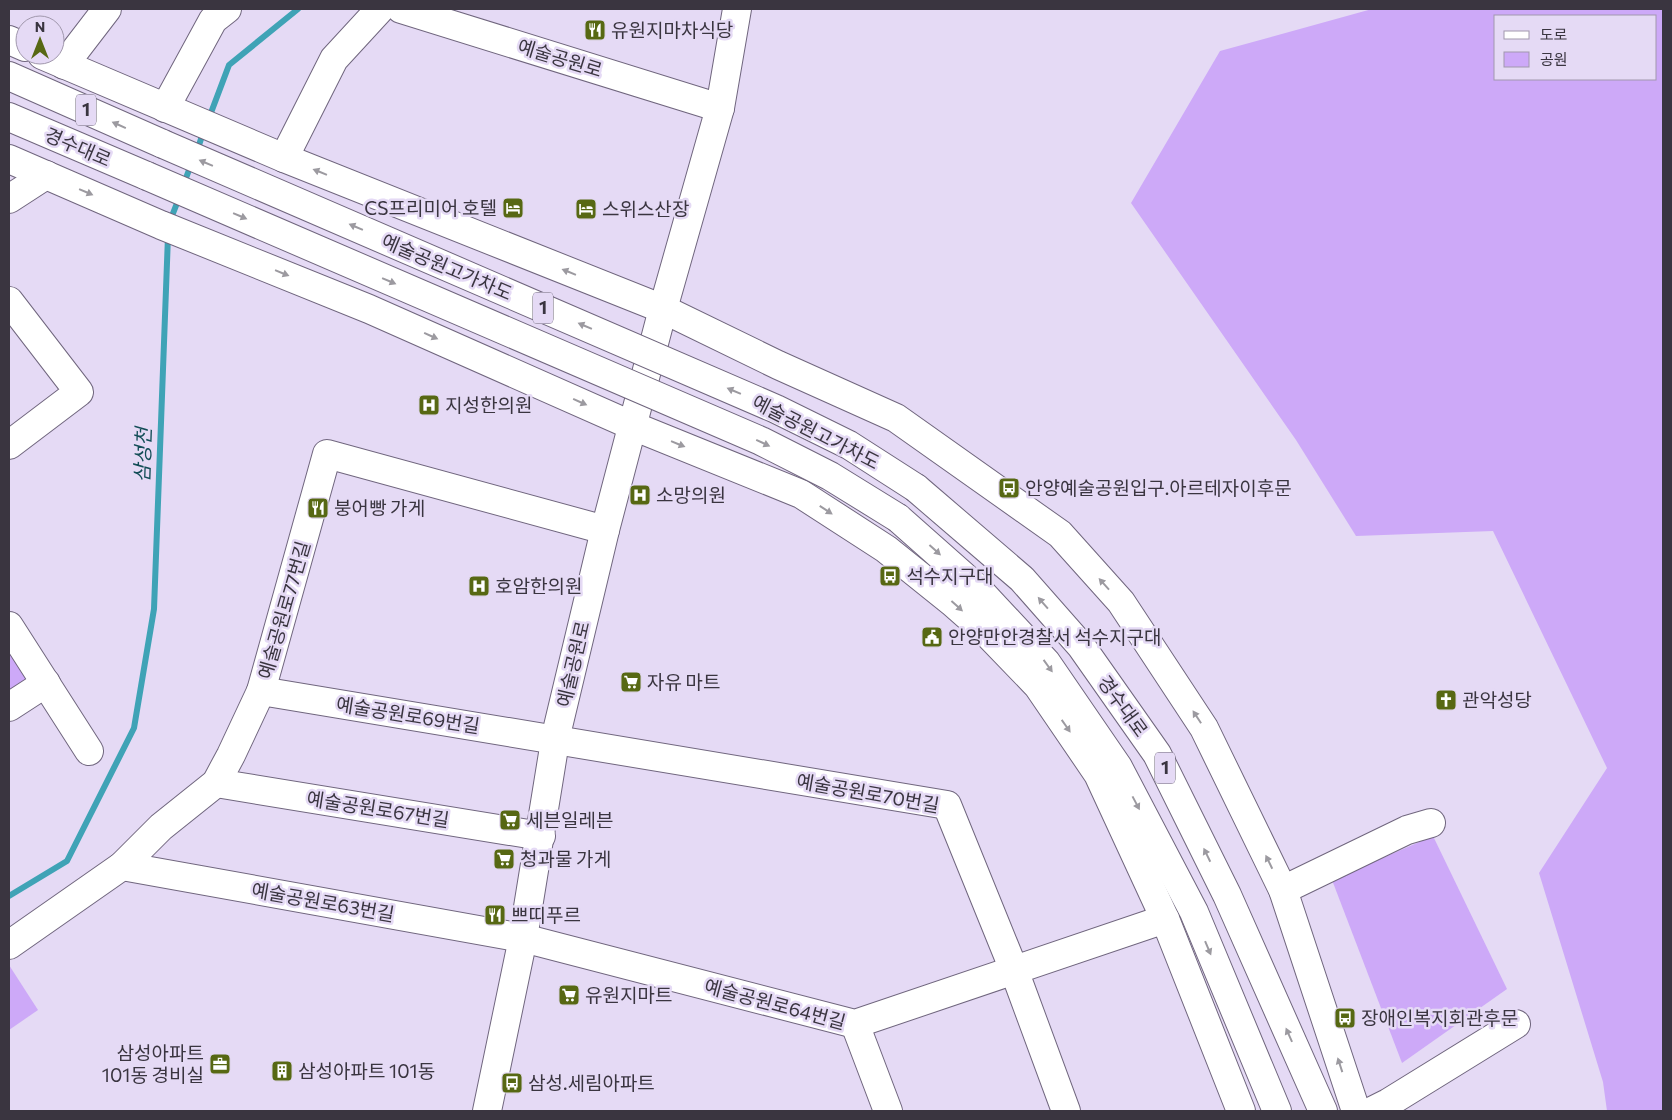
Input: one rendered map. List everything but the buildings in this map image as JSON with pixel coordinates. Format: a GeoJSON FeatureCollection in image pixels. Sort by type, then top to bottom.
{"type":"FeatureCollection","features":[{"type":"Feature","properties":{"kind":"main road"},"geometry":{"type":"LineString","coordinates":[[65,49],[107,9]]}},
{"type":"Feature","properties":{"kind":"main road"},"geometry":{"type":"LineString","coordinates":[[170,109],[213,20],[227,9]]}},
{"type":"Feature","properties":{"kind":"main road"},"geometry":{"type":"LineString","coordinates":[[274,153],[334,59],[380,9]]}},
{"type":"Feature","properties":{"kind":"main road","name":"예술공원로"},"geometry":{"type":"LineString","coordinates":[[401,9],[720,108]]}},
{"type":"Feature","properties":{"kind":"main road","name":"예술공원로"},"geometry":{"type":"LineString","coordinates":[[487,1111],[524,938],[556,740],[605,530],[663,309],[720,108],[737,9]]}},
{"type":"Feature","properties":{"kind":"main road"},"geometry":{"type":"LineString","coordinates":[[65,65],[274,153],[663,309],[778,365],[896,418],[1060,534],[1121,602],[1204,728],[1283,890],[1356,1111]]}},
{"type":"Feature","properties":{"kind":"main road","name":"경수대로"},"geometry":{"type":"LineString","coordinates":[[9,76],[163,144]]}},
{"type":"Feature","properties":{"kind":"main road","name":"경수대로"},"geometry":{"type":"LineString","coordinates":[[9,117],[147,176]]}},
{"type":"Feature","properties":{"kind":"main road","name":"예술공원고가차도"},"geometry":{"type":"LineString","coordinates":[[163,144],[776,409],[849,445],[916,488]]}},
{"type":"Feature","properties":{"kind":"main road"},"geometry":{"type":"LineString","coordinates":[[9,159],[161,225],[369,309],[633,426],[801,494],[886,549],[986,632],[1038,686],[1098,774],[1165,919],[1241,1111]]}},
{"type":"Feature","properties":{"kind":"main road"},"geometry":{"type":"LineString","coordinates":[[9,199],[46,175]]}},
{"type":"Feature","properties":{"kind":"main road","name":"예술공원고가차도"},"geometry":{"type":"LineString","coordinates":[[147,176],[761,441],[830,476],[898,518]]}},
{"type":"Feature","properties":{"kind":"main road"},"geometry":{"type":"LineString","coordinates":[[9,301],[78,392],[9,445]]}},
{"type":"Feature","properties":{"kind":"main road","name":"예술공원로77번길"},"geometry":{"type":"LineString","coordinates":[[9,945],[122,866],[162,827],[216,782],[261,691],[328,454],[605,530]]}},
{"type":"Feature","properties":{"kind":"main road","name":"경수대로"},"geometry":{"type":"LineString","coordinates":[[916,488],[1022,579],[1081,646],[1157,754],[1227,895],[1323,1111]]}},
{"type":"Feature","properties":{"kind":"main road","name":"경수대로"},"geometry":{"type":"LineString","coordinates":[[898,518],[977,588],[1046,662],[1118,767],[1194,912],[1277,1111]]}},
{"type":"Feature","properties":{"kind":"main road"},"geometry":{"type":"LineString","coordinates":[[9,626],[89,751]]}},
{"type":"Feature","properties":{"kind":"main road"},"geometry":{"type":"LineString","coordinates":[[9,707],[46,683]]}},
{"type":"Feature","properties":{"kind":"main road","name":"예술공원로69번길"},"geometry":{"type":"LineString","coordinates":[[261,691],[556,740]]}},
{"type":"Feature","properties":{"kind":"main road","name":"예술공원로70번길"},"geometry":{"type":"LineString","coordinates":[[556,740],[947,806],[1014,970],[1066,1111]]}},
{"type":"Feature","properties":{"kind":"main road","name":"예술공원로67번길"},"geometry":{"type":"LineString","coordinates":[[216,782],[541,836]]}},
{"type":"Feature","properties":{"kind":"main road"},"geometry":{"type":"LineString","coordinates":[[1283,890],[1407,830],[1432,823]]}},
{"type":"Feature","properties":{"kind":"main road","name":"예술공원로63번길"},"geometry":{"type":"LineString","coordinates":[[122,866],[524,938]]}},
{"type":"Feature","properties":{"kind":"main road","name":"예술공원로64번길"},"geometry":{"type":"LineString","coordinates":[[524,938],[855,1024],[1165,919]]}},
{"type":"Feature","properties":{"kind":"main road"},"geometry":{"type":"LineString","coordinates":[[855,1024],[888,1111]]}},
{"type":"Feature","properties":{"kind":"main road"},"geometry":{"type":"LineString","coordinates":[[1384,1109],[1516,1024]]}},
{"type":"Feature","properties":{"kind":"green space"},"geometry":{"type":"Polygon","coordinates":[[[1372,9],[1663,9],[1663,1111],[1607,1111],[1603,1082],[1539,873],[1607,768],[1493,531],[1356,536],[1296,440],[1131,203],[1220,51],[1372,9]]]}},
{"type":"Feature","properties":{"kind":"green space"},"geometry":{"type":"Polygon","coordinates":[[[9,626],[46,683],[9,707],[9,626]]]}},
{"type":"Feature","properties":{"kind":"green space"},"geometry":{"type":"Polygon","coordinates":[[[1433,836],[1507,989],[1402,1063],[1332,880],[1433,836]]]}},
{"type":"Feature","properties":{"kind":"green space"},"geometry":{"type":"Polygon","coordinates":[[[9,965],[38,1010],[9,1030],[9,965]]]}},
{"type":"Feature","properties":{"kind":"waterway","name":"삼성천"},"geometry":{"type":"LineString","coordinates":[[209,118],[229,65],[298,9]]}},
{"type":"Feature","properties":{"kind":"waterway","name":"삼성천"},"geometry":{"type":"LineString","coordinates":[[197,151],[204,130]]}},
{"type":"Feature","properties":{"kind":"waterway","name":"삼성천"},"geometry":{"type":"LineString","coordinates":[[183,186],[192,162]]}},
{"type":"Feature","properties":{"kind":"waterway","name":"삼성천"},"geometry":{"type":"LineString","coordinates":[[170,221],[179,198]]}},
{"type":"Feature","properties":{"kind":"waterway","name":"삼성천"},"geometry":{"type":"LineString","coordinates":[[9,896],[67,861],[134,728],[154,609],[168,236]]}},
{"type":"Feature","properties":{"kind":"place","name":"유원지마차식당"},"geometry":{"type":"Point","coordinates":[595,30]}},
{"type":"Feature","properties":{"kind":"place","name":"CS프리미어 호텔"},"geometry":{"type":"Point","coordinates":[513,208]}},
{"type":"Feature","properties":{"kind":"place","name":"스위스산장"},"geometry":{"type":"Point","coordinates":[586,209]}},
{"type":"Feature","properties":{"kind":"place","name":"지성한의원"},"geometry":{"type":"Point","coordinates":[429,405]}},
{"type":"Feature","properties":{"kind":"place","name":"안양예술공원입구.아르테자이후문"},"geometry":{"type":"Point","coordinates":[1009,488]}},
{"type":"Feature","properties":{"kind":"place","name":"소망의원"},"geometry":{"type":"Point","coordinates":[640,495]}},
{"type":"Feature","properties":{"kind":"place","name":"붕어빵 가게"},"geometry":{"type":"Point","coordinates":[318,508]}},
{"type":"Feature","properties":{"kind":"place","name":"석수지구대"},"geometry":{"type":"Point","coordinates":[890,576]}},
{"type":"Feature","properties":{"kind":"place","name":"호암한의원"},"geometry":{"type":"Point","coordinates":[479,586]}},
{"type":"Feature","properties":{"kind":"place","name":"안양만안경찰서 석수지구대"},"geometry":{"type":"Point","coordinates":[932,637]}},
{"type":"Feature","properties":{"kind":"place","name":"자유 마트"},"geometry":{"type":"Point","coordinates":[631,682]}},
{"type":"Feature","properties":{"kind":"place","name":"관악성당"},"geometry":{"type":"Point","coordinates":[1446,700]}},
{"type":"Feature","properties":{"kind":"place","name":"세븐일레븐"},"geometry":{"type":"Point","coordinates":[510,820]}},
{"type":"Feature","properties":{"kind":"place","name":"청과물 가게"},"geometry":{"type":"Point","coordinates":[504,859]}},
{"type":"Feature","properties":{"kind":"place","name":"쁘띠푸르"},"geometry":{"type":"Point","coordinates":[495,915]}},
{"type":"Feature","properties":{"kind":"place","name":"유원지마트"},"geometry":{"type":"Point","coordinates":[569,995]}},
{"type":"Feature","properties":{"kind":"place","name":"장애인복지회관후문"},"geometry":{"type":"Point","coordinates":[1345,1018]}},
{"type":"Feature","properties":{"kind":"place","name":"삼성아파트 101동 경비실"},"geometry":{"type":"Point","coordinates":[220,1064]}},
{"type":"Feature","properties":{"kind":"place","name":"삼성아파트 101동"},"geometry":{"type":"Point","coordinates":[282,1071]}},
{"type":"Feature","properties":{"kind":"place","name":"삼성.세림아파트"},"geometry":{"type":"Point","coordinates":[512,1083]}}]}
